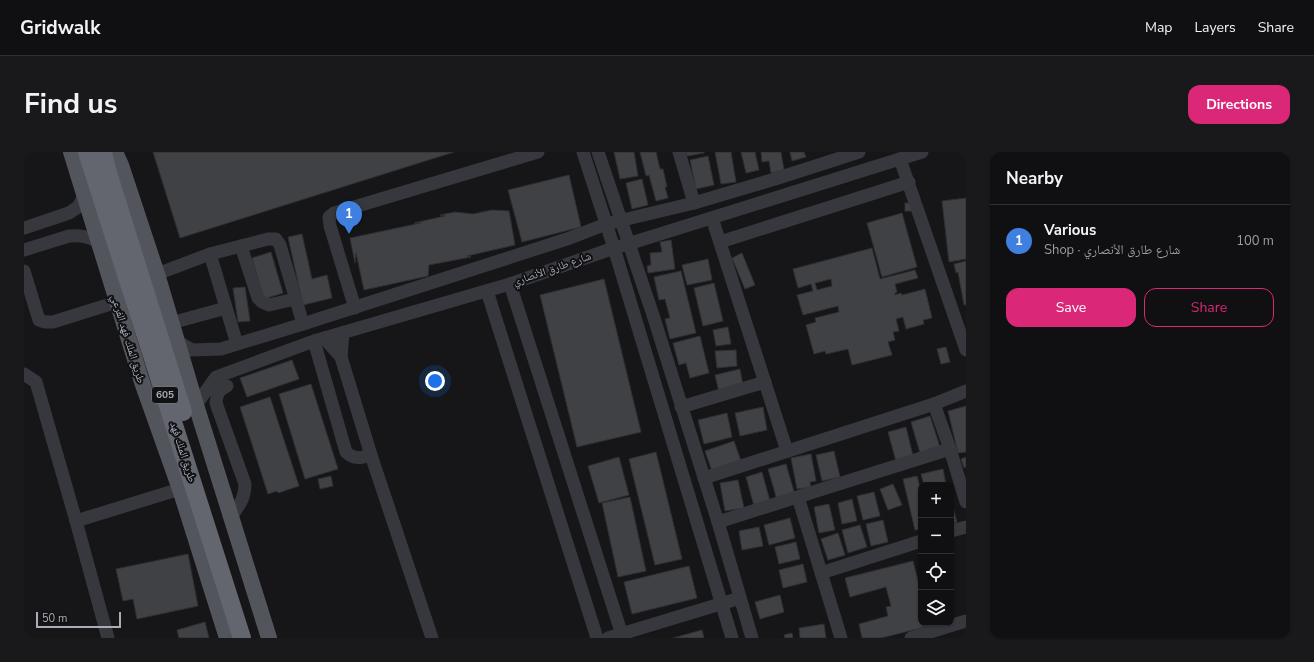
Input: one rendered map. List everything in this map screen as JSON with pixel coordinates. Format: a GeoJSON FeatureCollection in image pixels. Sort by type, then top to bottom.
{"type":"FeatureCollection","features":[{"type":"Feature","properties":{"kind":"highway","name":"طريق الملك فهد"},"geometry":{"type":"LineString","coordinates":[[87,152],[242,638]]}},
{"type":"Feature","properties":{"kind":"highway","name":"طريق الملك فهد"},"geometry":{"type":"LineString","coordinates":[[103,152],[108,173],[254,638]]}},
{"type":"Feature","properties":{"kind":"main road","name":"طريق الملك فهد الفرعي"},"geometry":{"type":"LineString","coordinates":[[71,152],[142,382],[180,489],[227,638]]}},
{"type":"Feature","properties":{"kind":"main road"},"geometry":{"type":"LineString","coordinates":[[115,152],[121,165],[157,274],[196,405],[269,638]]}},
{"type":"Feature","properties":{"kind":"street"},"geometry":{"type":"LineString","coordinates":[[355,308],[330,226],[329,217],[334,212],[538,152]]}},
{"type":"Feature","properties":{"kind":"street"},"geometry":{"type":"LineString","coordinates":[[583,152],[614,248],[732,638]]}},
{"type":"Feature","properties":{"kind":"street"},"geometry":{"type":"LineString","coordinates":[[598,152],[682,407],[752,638]]}},
{"type":"Feature","properties":{"kind":"street"},"geometry":{"type":"LineString","coordinates":[[679,152],[694,203]]}},
{"type":"Feature","properties":{"kind":"street"},"geometry":{"type":"LineString","coordinates":[[178,342],[192,350],[221,349],[355,308],[570,238],[606,224],[694,203],[859,152]]}},
{"type":"Feature","properties":{"kind":"street","name":"شارع طارق الأنصاري"},"geometry":{"type":"LineString","coordinates":[[196,405],[216,377],[319,340],[510,284],[614,248],[922,152]]}},
{"type":"Feature","properties":{"kind":"street"},"geometry":{"type":"LineString","coordinates":[[900,159],[966,350]]}},
{"type":"Feature","properties":{"kind":"street"},"geometry":{"type":"LineString","coordinates":[[720,242],[909,182]]}},
{"type":"Feature","properties":{"kind":"street"},"geometry":{"type":"LineString","coordinates":[[24,228],[65,215],[74,210],[82,202],[84,196]]}},
{"type":"Feature","properties":{"kind":"street"},"geometry":{"type":"LineString","coordinates":[[712,218],[787,451]]}},
{"type":"Feature","properties":{"kind":"street"},"geometry":{"type":"LineString","coordinates":[[42,222],[49,224],[53,231],[53,238],[51,242]]}},
{"type":"Feature","properties":{"kind":"street"},"geometry":{"type":"LineString","coordinates":[[24,250],[76,235],[88,237],[98,242]]}},
{"type":"Feature","properties":{"kind":"street"},"geometry":{"type":"LineString","coordinates":[[157,274],[210,254],[268,239],[276,239],[280,245],[303,324]]}},
{"type":"Feature","properties":{"kind":"street"},"geometry":{"type":"LineString","coordinates":[[241,246],[258,298],[262,302],[269,305],[295,299]]}},
{"type":"Feature","properties":{"kind":"street"},"geometry":{"type":"LineString","coordinates":[[210,254],[237,344]]}},
{"type":"Feature","properties":{"kind":"street"},"geometry":{"type":"LineString","coordinates":[[24,272],[39,320],[45,322],[53,322],[117,302]]}},
{"type":"Feature","properties":{"kind":"street"},"geometry":{"type":"LineString","coordinates":[[510,284],[622,636]]}},
{"type":"Feature","properties":{"kind":"street"},"geometry":{"type":"LineString","coordinates":[[487,291],[597,638]]}},
{"type":"Feature","properties":{"kind":"street"},"geometry":{"type":"LineString","coordinates":[[172,324],[226,308]]}},
{"type":"Feature","properties":{"kind":"street"},"geometry":{"type":"LineString","coordinates":[[343,333],[341,357],[370,455],[432,638]]}},
{"type":"Feature","properties":{"kind":"street"},"geometry":{"type":"LineString","coordinates":[[319,340],[341,357]]}},
{"type":"Feature","properties":{"kind":"street"},"geometry":{"type":"LineString","coordinates":[[319,340],[346,452],[351,457],[360,458],[370,455]]}},
{"type":"Feature","properties":{"kind":"street"},"geometry":{"type":"LineString","coordinates":[[24,374],[36,382],[108,638]]}},
{"type":"Feature","properties":{"kind":"street"},"geometry":{"type":"LineString","coordinates":[[682,407],[764,382]]}},
{"type":"Feature","properties":{"kind":"street"},"geometry":{"type":"LineString","coordinates":[[227,386],[220,389],[217,394],[216,404],[245,484],[245,493],[243,498],[231,517]]}},
{"type":"Feature","properties":{"kind":"street"},"geometry":{"type":"LineString","coordinates":[[704,478],[934,404],[966,391]]}},
{"type":"Feature","properties":{"kind":"street"},"geometry":{"type":"LineString","coordinates":[[934,404],[950,449],[966,502]]}},
{"type":"Feature","properties":{"kind":"street"},"geometry":{"type":"LineString","coordinates":[[718,522],[950,449]]}},
{"type":"Feature","properties":{"kind":"street"},"geometry":{"type":"LineString","coordinates":[[76,520],[180,489]]}},
{"type":"Feature","properties":{"kind":"street"},"geometry":{"type":"LineString","coordinates":[[798,497],[841,638]]}},
{"type":"Feature","properties":{"kind":"street"},"geometry":{"type":"LineString","coordinates":[[954,530],[966,527]]}},
{"type":"Feature","properties":{"kind":"street"},"geometry":{"type":"LineString","coordinates":[[821,573],[918,542]]}},
{"type":"Feature","properties":{"kind":"street"},"geometry":{"type":"LineString","coordinates":[[608,638],[622,636],[740,598]]}},
{"type":"Feature","properties":{"kind":"street"},"geometry":{"type":"LineString","coordinates":[[911,638],[966,621]]}},
{"type":"Feature","properties":{"kind":"building"},"geometry":{"type":"Polygon","coordinates":[[[153,152],[454,152],[180,238],[153,152]]]}},
{"type":"Feature","properties":{"kind":"building"},"geometry":{"type":"Polygon","coordinates":[[[614,152],[634,152],[638,176],[620,179],[614,152]]]}},
{"type":"Feature","properties":{"kind":"building"},"geometry":{"type":"Polygon","coordinates":[[[640,152],[656,152],[660,169],[663,169],[668,198],[656,201],[649,175],[646,176],[640,152]]]}},
{"type":"Feature","properties":{"kind":"building"},"geometry":{"type":"Polygon","coordinates":[[[686,152],[704,152],[704,153],[687,156],[686,152]]]}},
{"type":"Feature","properties":{"kind":"building"},"geometry":{"type":"Polygon","coordinates":[[[715,152],[731,152],[736,182],[721,184],[715,152]]]}},
{"type":"Feature","properties":{"kind":"building"},"geometry":{"type":"Polygon","coordinates":[[[741,152],[755,152],[759,170],[746,173],[741,152]]]}},
{"type":"Feature","properties":{"kind":"building"},"geometry":{"type":"Polygon","coordinates":[[[761,152],[781,152],[784,170],[771,173],[769,161],[762,162],[761,152]]]}},
{"type":"Feature","properties":{"kind":"building"},"geometry":{"type":"Polygon","coordinates":[[[790,152],[804,152],[806,157],[792,161],[790,152]]]}},
{"type":"Feature","properties":{"kind":"building"},"geometry":{"type":"Polygon","coordinates":[[[708,156],[714,185],[696,189],[690,160],[708,156]]]}},
{"type":"Feature","properties":{"kind":"building"},"geometry":{"type":"Polygon","coordinates":[[[569,175],[581,227],[522,242],[508,190],[569,175]]]}},
{"type":"Feature","properties":{"kind":"building"},"geometry":{"type":"Polygon","coordinates":[[[642,179],[648,205],[632,209],[626,183],[642,179]]]}},
{"type":"Feature","properties":{"kind":"building"},"geometry":{"type":"Polygon","coordinates":[[[966,198],[966,259],[949,262],[942,201],[966,198]]]}},
{"type":"Feature","properties":{"kind":"building"},"geometry":{"type":"Polygon","coordinates":[[[905,203],[912,203],[912,211],[905,211],[905,203]]]}},
{"type":"Feature","properties":{"kind":"building"},"geometry":{"type":"Polygon","coordinates":[[[492,210],[509,211],[515,245],[467,256],[471,257],[429,265],[428,276],[364,290],[356,253],[355,263],[350,238],[421,223],[414,223],[445,216],[440,215],[455,212],[473,214],[492,210]]]}},
{"type":"Feature","properties":{"kind":"building"},"geometry":{"type":"Polygon","coordinates":[[[902,213],[917,267],[882,277],[867,223],[902,213]]]}},
{"type":"Feature","properties":{"kind":"building"},"geometry":{"type":"Polygon","coordinates":[[[302,234],[312,279],[327,275],[332,298],[303,305],[288,237],[302,234]]]}},
{"type":"Feature","properties":{"kind":"building"},"geometry":{"type":"Polygon","coordinates":[[[671,240],[675,269],[648,273],[647,266],[651,265],[650,253],[662,252],[660,242],[671,240]]]}},
{"type":"Feature","properties":{"kind":"building"},"geometry":{"type":"Polygon","coordinates":[[[872,248],[880,279],[915,270],[918,278],[895,284],[897,292],[895,295],[901,293],[902,295],[925,289],[932,318],[923,320],[924,324],[906,329],[903,317],[896,319],[899,331],[893,332],[895,340],[888,342],[892,355],[852,365],[848,349],[826,354],[825,351],[814,354],[806,325],[816,322],[815,318],[839,312],[838,306],[803,315],[797,295],[813,291],[811,284],[798,288],[793,269],[872,248]],[[831,279],[815,283],[817,290],[832,286],[831,279]]]}},
{"type":"Feature","properties":{"kind":"building"},"geometry":{"type":"Polygon","coordinates":[[[271,252],[283,293],[264,299],[252,258],[271,252]]]}},
{"type":"Feature","properties":{"kind":"building"},"geometry":{"type":"Polygon","coordinates":[[[742,253],[755,285],[745,289],[732,258],[742,253]]]}},
{"type":"Feature","properties":{"kind":"building"},"geometry":{"type":"Polygon","coordinates":[[[708,259],[712,280],[687,285],[682,265],[708,259]]]}},
{"type":"Feature","properties":{"kind":"building"},"geometry":{"type":"Polygon","coordinates":[[[966,261],[966,305],[964,305],[958,272],[956,273],[954,264],[966,261]]]}},
{"type":"Feature","properties":{"kind":"building"},"geometry":{"type":"Polygon","coordinates":[[[681,271],[696,333],[670,339],[665,319],[670,318],[665,299],[659,300],[654,277],[681,271]]]}},
{"type":"Feature","properties":{"kind":"building"},"geometry":{"type":"Polygon","coordinates":[[[604,279],[641,432],[577,447],[540,295],[604,279]]]}},
{"type":"Feature","properties":{"kind":"building"},"geometry":{"type":"Polygon","coordinates":[[[714,283],[723,321],[703,326],[694,288],[714,283]]]}},
{"type":"Feature","properties":{"kind":"building"},"geometry":{"type":"Polygon","coordinates":[[[245,287],[250,321],[238,322],[233,288],[245,287]]]}},
{"type":"Feature","properties":{"kind":"building"},"geometry":{"type":"Polygon","coordinates":[[[728,327],[731,344],[716,346],[713,330],[728,327]]]}},
{"type":"Feature","properties":{"kind":"building"},"geometry":{"type":"Polygon","coordinates":[[[700,336],[709,373],[690,378],[686,363],[679,365],[673,343],[700,336]]]}},
{"type":"Feature","properties":{"kind":"building"},"geometry":{"type":"Polygon","coordinates":[[[946,347],[950,362],[941,364],[937,349],[946,347]]]}},
{"type":"Feature","properties":{"kind":"building"},"geometry":{"type":"Polygon","coordinates":[[[736,350],[737,366],[717,368],[715,351],[736,350]]]}},
{"type":"Feature","properties":{"kind":"building"},"geometry":{"type":"Polygon","coordinates":[[[292,360],[299,379],[247,397],[240,378],[292,360]]]}},
{"type":"Feature","properties":{"kind":"building"},"geometry":{"type":"Polygon","coordinates":[[[740,369],[743,386],[719,392],[715,375],[740,369]]]}},
{"type":"Feature","properties":{"kind":"building"},"geometry":{"type":"Polygon","coordinates":[[[311,384],[338,469],[305,479],[279,394],[311,384]]]}},
{"type":"Feature","properties":{"kind":"building"},"geometry":{"type":"Polygon","coordinates":[[[270,397],[299,486],[278,493],[277,491],[268,494],[240,407],[270,397]]]}},
{"type":"Feature","properties":{"kind":"building"},"geometry":{"type":"Polygon","coordinates":[[[966,406],[966,452],[958,453],[948,411],[966,406]]]}},
{"type":"Feature","properties":{"kind":"building"},"geometry":{"type":"Polygon","coordinates":[[[763,407],[767,430],[740,436],[735,413],[763,407]]]}},
{"type":"Feature","properties":{"kind":"building"},"geometry":{"type":"Polygon","coordinates":[[[727,413],[732,437],[704,444],[698,420],[727,413]]]}},
{"type":"Feature","properties":{"kind":"building"},"geometry":{"type":"Polygon","coordinates":[[[930,416],[940,447],[920,453],[911,422],[930,416]]]}},
{"type":"Feature","properties":{"kind":"building"},"geometry":{"type":"Polygon","coordinates":[[[906,427],[913,456],[896,461],[888,432],[906,427]]]}},
{"type":"Feature","properties":{"kind":"building"},"geometry":{"type":"Polygon","coordinates":[[[734,441],[741,461],[712,471],[705,451],[734,441]]]}},
{"type":"Feature","properties":{"kind":"building"},"geometry":{"type":"Polygon","coordinates":[[[834,451],[840,477],[822,481],[816,455],[834,451]]]}},
{"type":"Feature","properties":{"kind":"building"},"geometry":{"type":"Polygon","coordinates":[[[656,452],[682,559],[655,565],[629,459],[656,452]]]}},
{"type":"Feature","properties":{"kind":"building"},"geometry":{"type":"Polygon","coordinates":[[[811,454],[816,481],[810,482],[811,487],[797,489],[791,458],[811,454]]]}},
{"type":"Feature","properties":{"kind":"building"},"geometry":{"type":"Polygon","coordinates":[[[619,457],[629,495],[599,503],[588,466],[619,457]]]}},
{"type":"Feature","properties":{"kind":"building"},"geometry":{"type":"Polygon","coordinates":[[[966,457],[966,467],[964,468],[961,459],[966,457]]]}},
{"type":"Feature","properties":{"kind":"building"},"geometry":{"type":"Polygon","coordinates":[[[786,464],[795,495],[777,500],[768,469],[786,464]]]}},
{"type":"Feature","properties":{"kind":"building"},"geometry":{"type":"Polygon","coordinates":[[[943,469],[945,482],[923,482],[921,474],[943,469]]]}},
{"type":"Feature","properties":{"kind":"building"},"geometry":{"type":"Polygon","coordinates":[[[762,472],[770,501],[754,506],[746,477],[762,472]]]}},
{"type":"Feature","properties":{"kind":"building"},"geometry":{"type":"Polygon","coordinates":[[[331,476],[333,486],[320,489],[318,479],[331,476]]]}},
{"type":"Feature","properties":{"kind":"building"},"geometry":{"type":"Polygon","coordinates":[[[917,476],[919,482],[918,530],[915,530],[903,479],[917,476]]]}},
{"type":"Feature","properties":{"kind":"building"},"geometry":{"type":"Polygon","coordinates":[[[738,480],[744,508],[725,511],[720,483],[738,480]]]}},
{"type":"Feature","properties":{"kind":"building"},"geometry":{"type":"Polygon","coordinates":[[[893,484],[902,505],[888,510],[880,489],[893,484]]]}},
{"type":"Feature","properties":{"kind":"building"},"geometry":{"type":"Polygon","coordinates":[[[874,492],[880,516],[863,520],[857,496],[874,492]]]}},
{"type":"Feature","properties":{"kind":"building"},"geometry":{"type":"Polygon","coordinates":[[[630,497],[646,571],[618,577],[602,503],[630,497]]]}},
{"type":"Feature","properties":{"kind":"building"},"geometry":{"type":"Polygon","coordinates":[[[852,499],[857,521],[842,524],[838,503],[852,499]]]}},
{"type":"Feature","properties":{"kind":"building"},"geometry":{"type":"Polygon","coordinates":[[[829,504],[835,530],[819,533],[814,507],[829,504]]]}},
{"type":"Feature","properties":{"kind":"building"},"geometry":{"type":"Polygon","coordinates":[[[954,510],[957,522],[954,523],[954,510]]]}},
{"type":"Feature","properties":{"kind":"building"},"geometry":{"type":"Polygon","coordinates":[[[790,518],[795,538],[769,545],[764,525],[790,518]]]}},
{"type":"Feature","properties":{"kind":"building"},"geometry":{"type":"Polygon","coordinates":[[[883,520],[888,542],[871,546],[866,524],[883,520]]]}},
{"type":"Feature","properties":{"kind":"building"},"geometry":{"type":"Polygon","coordinates":[[[860,525],[867,547],[848,553],[842,530],[860,525]]]}},
{"type":"Feature","properties":{"kind":"building"},"geometry":{"type":"Polygon","coordinates":[[[759,527],[763,546],[742,550],[739,531],[759,527]]]}},
{"type":"Feature","properties":{"kind":"building"},"geometry":{"type":"Polygon","coordinates":[[[838,533],[845,555],[828,560],[821,539],[838,533]]]}},
{"type":"Feature","properties":{"kind":"building"},"geometry":{"type":"Polygon","coordinates":[[[796,542],[800,559],[779,564],[775,547],[796,542]]]}},
{"type":"Feature","properties":{"kind":"building"},"geometry":{"type":"Polygon","coordinates":[[[188,554],[198,606],[137,619],[133,599],[123,601],[116,569],[188,554]]]}},
{"type":"Feature","properties":{"kind":"building"},"geometry":{"type":"Polygon","coordinates":[[[913,561],[918,581],[918,626],[929,626],[881,638],[862,638],[859,624],[888,616],[886,607],[891,606],[886,587],[850,597],[845,578],[913,561]]]}},
{"type":"Feature","properties":{"kind":"building"},"geometry":{"type":"Polygon","coordinates":[[[803,564],[807,582],[783,588],[779,570],[803,564]]]}},
{"type":"Feature","properties":{"kind":"building"},"geometry":{"type":"Polygon","coordinates":[[[689,566],[697,598],[632,614],[624,582],[689,566]]]}},
{"type":"Feature","properties":{"kind":"building"},"geometry":{"type":"Polygon","coordinates":[[[780,595],[784,612],[760,619],[755,602],[780,595]]]}},
{"type":"Feature","properties":{"kind":"building"},"geometry":{"type":"Polygon","coordinates":[[[205,622],[209,638],[179,638],[177,630],[205,622]]]}},
{"type":"Feature","properties":{"kind":"building"},"geometry":{"type":"Polygon","coordinates":[[[824,624],[826,638],[800,638],[799,628],[824,624]]]}},
{"type":"Feature","properties":{"kind":"building"},"geometry":{"type":"Polygon","coordinates":[[[702,630],[704,638],[673,638],[702,630]]]}},
{"type":"Feature","properties":{"kind":"building"},"geometry":{"type":"Polygon","coordinates":[[[792,633],[793,638],[785,638],[784,635],[792,633]]]}},
{"type":"Feature","properties":{"kind":"place","name":"Various"},"geometry":{"type":"Point","coordinates":[349,234]}}]}
